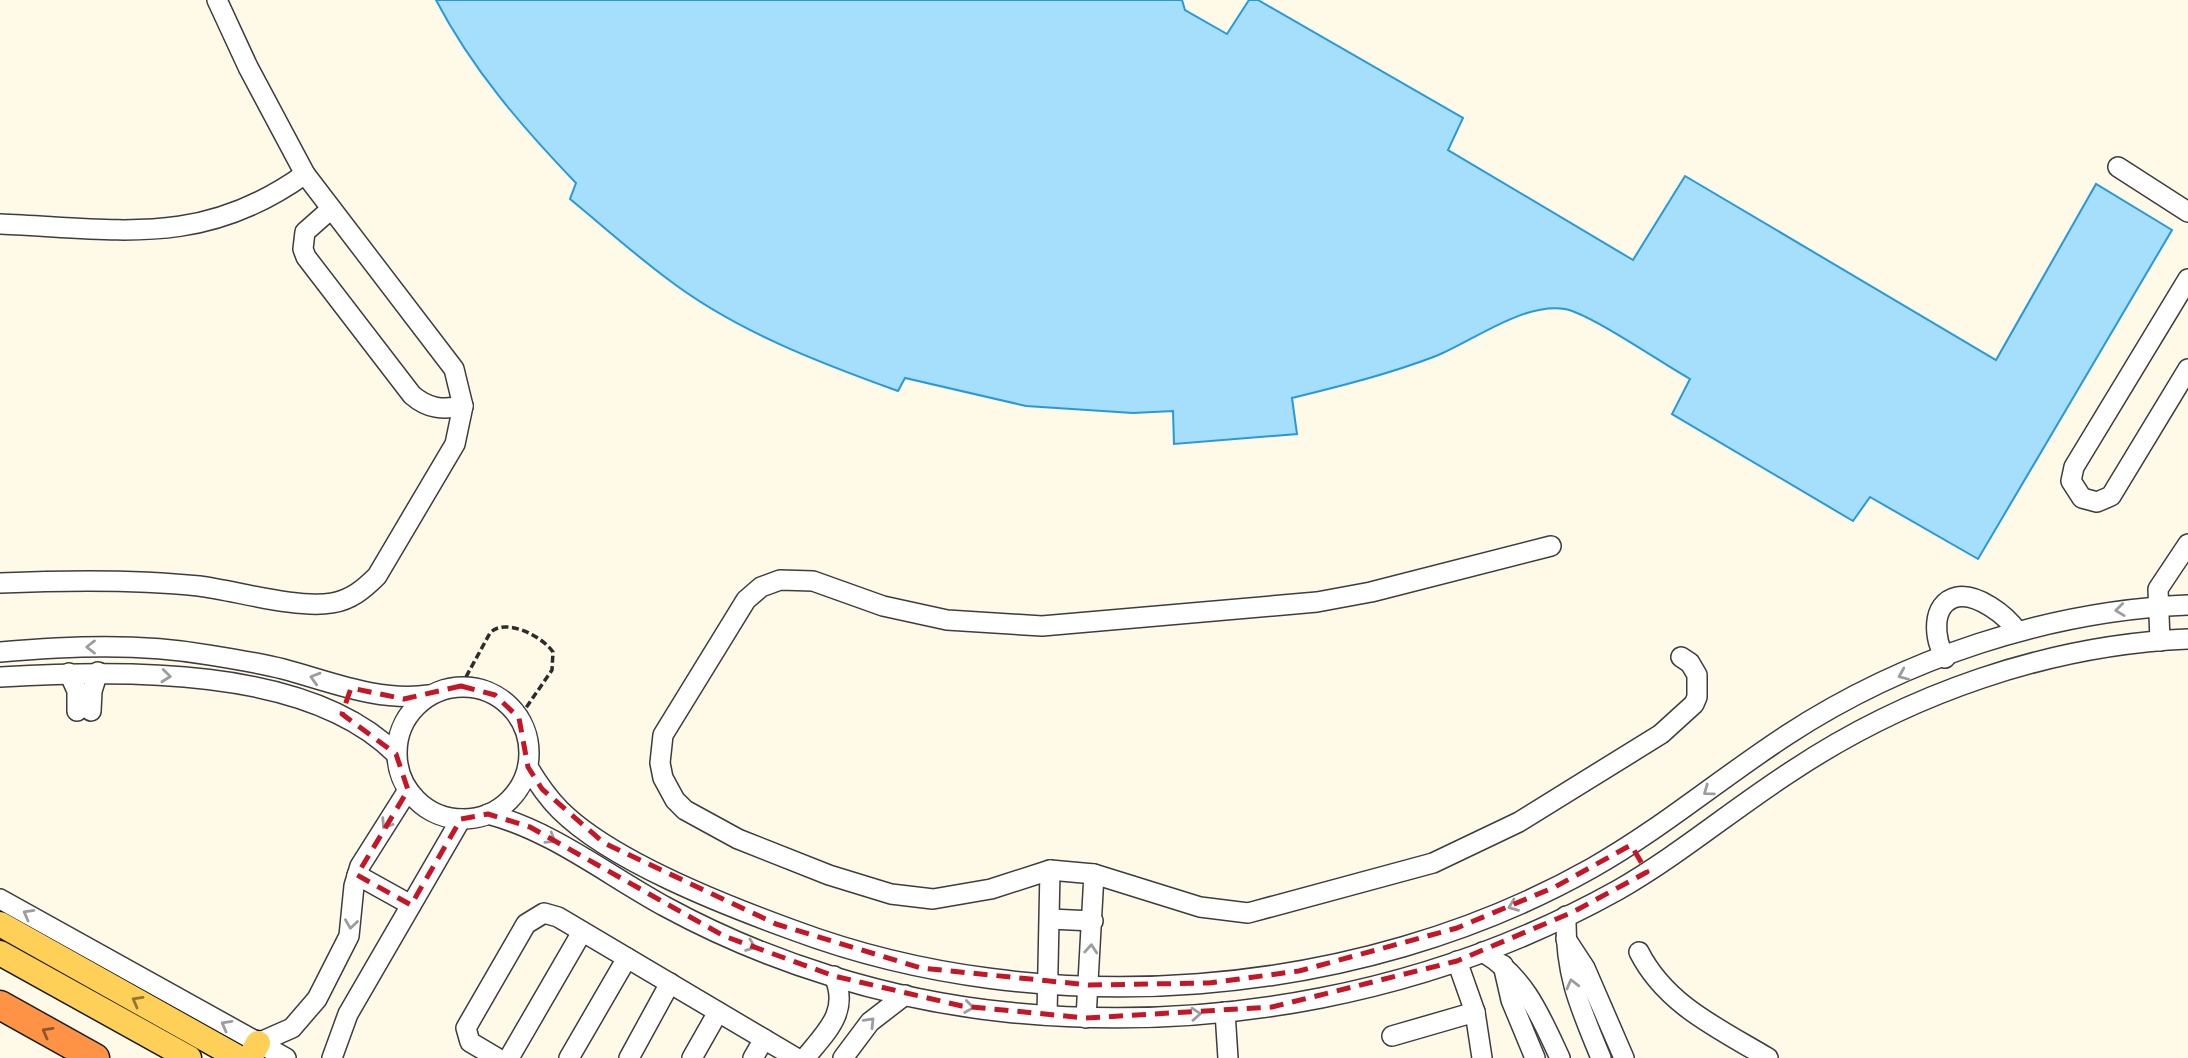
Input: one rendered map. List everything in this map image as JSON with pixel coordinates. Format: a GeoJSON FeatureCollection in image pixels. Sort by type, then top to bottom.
{"type":"FeatureCollection","features":[{"type":"Feature","properties":{"kind":"highway"},"geometry":{"type":"LineString","coordinates":[[0,1005],[95,1058]]}},
{"type":"Feature","properties":{"kind":"main road"},"geometry":{"type":"LineString","coordinates":[[0,924],[249,1053]]}},
{"type":"Feature","properties":{"kind":"main road"},"geometry":{"type":"LineString","coordinates":[[0,953],[189,1058]]}},
{"type":"Feature","properties":{"kind":"street"},"geometry":{"type":"LineString","coordinates":[[0,583],[82,580],[170,583],[317,605],[350,597],[371,582],[386,561],[455,444],[463,406],[454,369],[305,174],[248,67],[217,0]]}},
{"type":"Feature","properties":{"kind":"street"},"geometry":{"type":"LineString","coordinates":[[2118,167],[2188,212]]}},
{"type":"Feature","properties":{"kind":"street"},"geometry":{"type":"LineString","coordinates":[[0,224],[176,228],[211,222],[245,211],[305,174]]}},
{"type":"Feature","properties":{"kind":"street"},"geometry":{"type":"LineString","coordinates":[[331,209],[305,232],[303,249],[306,257],[419,402],[439,409],[463,406]]}},
{"type":"Feature","properties":{"kind":"street"},"geometry":{"type":"LineString","coordinates":[[2188,279],[2074,467],[2071,481],[2082,498],[2097,502],[2112,496],[2188,369]]}},
{"type":"Feature","properties":{"kind":"street"},"geometry":{"type":"LineString","coordinates":[[2160,641],[2157,606],[2161,581],[2188,544]]}},
{"type":"Feature","properties":{"kind":"street"},"geometry":{"type":"LineString","coordinates":[[1551,546],[1371,592],[1317,602],[1042,626],[991,625],[947,620],[883,606],[813,581],[780,580],[761,587],[746,600],[663,735],[660,764],[663,778],[685,810],[738,839],[829,875],[891,894],[933,898],[991,889],[1050,870],[1094,874],[1200,907],[1248,913],[1424,866],[1519,822],[1661,734],[1694,704],[1697,697],[1697,675],[1690,663],[1681,657]]}},
{"type":"Feature","properties":{"kind":"street"},"geometry":{"type":"LineString","coordinates":[[1945,657],[1937,640],[1937,622],[1945,603],[1956,597],[1967,597],[1997,610],[2017,631]]}},
{"type":"Feature","properties":{"kind":"street"},"geometry":{"type":"LineString","coordinates":[[527,766],[542,789],[581,828],[677,882],[733,907],[825,942],[882,959],[964,975],[1050,984],[1209,982],[1344,962],[1457,928],[1555,887],[1631,845],[1792,732],[1863,693],[1945,657],[2017,631],[2092,614],[2188,605]]}},
{"type":"Feature","properties":{"kind":"street"},"geometry":{"type":"LineString","coordinates":[[488,814],[530,827],[667,908],[724,936],[834,976],[905,995],[962,1006],[1048,1015],[1086,1018],[1224,1012],[1309,1001],[1352,991],[1470,956],[1566,916],[1647,872],[1790,772],[1900,710],[1975,681],[2053,658],[2188,639]]}},
{"type":"Feature","properties":{"kind":"street"},"geometry":{"type":"LineString","coordinates":[[0,652],[59,647],[120,647],[207,654],[279,668],[404,699],[461,686],[495,695],[519,718],[529,750],[527,766],[513,795],[488,814],[461,819],[431,811],[408,790],[398,767],[396,754],[405,720],[415,706],[429,695]]}},
{"type":"Feature","properties":{"kind":"street"},"geometry":{"type":"LineString","coordinates":[[69,673],[84,711],[98,672]]}},
{"type":"Feature","properties":{"kind":"street"},"geometry":{"type":"LineString","coordinates":[[0,677],[98,672],[137,673],[206,680],[272,692],[342,714],[370,730],[396,754]]}},
{"type":"Feature","properties":{"kind":"street"},"geometry":{"type":"LineString","coordinates":[[342,714],[351,688]]}},
{"type":"Feature","properties":{"kind":"street"},"geometry":{"type":"LineString","coordinates":[[249,1053],[292,1028],[317,999],[349,936],[357,875],[408,790]]}},
{"type":"Feature","properties":{"kind":"street"},"geometry":{"type":"LineString","coordinates":[[332,1058],[348,1014],[461,819]]}},
{"type":"Feature","properties":{"kind":"street"},"geometry":{"type":"LineString","coordinates":[[1631,845],[1647,872]]}},
{"type":"Feature","properties":{"kind":"street"},"geometry":{"type":"LineString","coordinates":[[1048,1015],[1050,870]]}},
{"type":"Feature","properties":{"kind":"street"},"geometry":{"type":"LineString","coordinates":[[1086,1018],[1094,874]]}},
{"type":"Feature","properties":{"kind":"street"},"geometry":{"type":"LineString","coordinates":[[357,875],[411,905]]}},
{"type":"Feature","properties":{"kind":"street"},"geometry":{"type":"LineString","coordinates":[[0,899],[249,1053],[286,1058]]}},
{"type":"Feature","properties":{"kind":"street"},"geometry":{"type":"LineString","coordinates":[[497,1058],[470,1042],[466,1028],[526,924],[537,915],[551,914],[796,1058]]}},
{"type":"Feature","properties":{"kind":"street"},"geometry":{"type":"LineString","coordinates":[[1566,916],[1565,938],[1573,991],[1601,1058]]}},
{"type":"Feature","properties":{"kind":"street"},"geometry":{"type":"LineString","coordinates":[[1050,919],[1093,921]]}},
{"type":"Feature","properties":{"kind":"street"},"geometry":{"type":"LineString","coordinates":[[1457,928],[1470,956],[1482,1058]]}},
{"type":"Feature","properties":{"kind":"street"},"geometry":{"type":"LineString","coordinates":[[509,1058],[582,932]]}},
{"type":"Feature","properties":{"kind":"street"},"geometry":{"type":"LineString","coordinates":[[1565,938],[1585,968],[1624,1058]]}},
{"type":"Feature","properties":{"kind":"street"},"geometry":{"type":"LineString","coordinates":[[1639,952],[1653,977],[1671,998],[1768,1058]]}},
{"type":"Feature","properties":{"kind":"street"},"geometry":{"type":"LineString","coordinates":[[1470,956],[1503,965],[1530,994],[1560,1058]]}},
{"type":"Feature","properties":{"kind":"street"},"geometry":{"type":"LineString","coordinates":[[569,1058],[627,958]]}},
{"type":"Feature","properties":{"kind":"street"},"geometry":{"type":"LineString","coordinates":[[1344,962],[1352,991]]}},
{"type":"Feature","properties":{"kind":"street"},"geometry":{"type":"LineString","coordinates":[[1503,965],[1511,1000],[1535,1058]]}},
{"type":"Feature","properties":{"kind":"street"},"geometry":{"type":"LineString","coordinates":[[805,1058],[838,1016],[841,996],[834,976]]}},
{"type":"Feature","properties":{"kind":"street"},"geometry":{"type":"LineString","coordinates":[[629,1058],[670,983]]}},
{"type":"Feature","properties":{"kind":"street"},"geometry":{"type":"LineString","coordinates":[[825,1034],[845,1054],[870,1021],[905,995]]}},
{"type":"Feature","properties":{"kind":"street"},"geometry":{"type":"LineString","coordinates":[[692,1058],[718,1012]]}},
{"type":"Feature","properties":{"kind":"street"},"geometry":{"type":"LineString","coordinates":[[1224,1012],[1228,1058]]}},
{"type":"Feature","properties":{"kind":"street"},"geometry":{"type":"LineString","coordinates":[[1392,1036],[1475,1012]]}},
{"type":"Feature","properties":{"kind":"street"},"geometry":{"type":"LineString","coordinates":[[753,1058],[764,1039]]}},
{"type":"Feature","properties":{"kind":"path"},"geometry":{"type":"LineString","coordinates":[[461,686],[496,627],[509,626],[544,642],[553,652],[552,670],[519,718]]}},
{"type":"Feature","properties":{"kind":"highlighted area"},"geometry":{"type":"Polygon","coordinates":[[[461,686],[495,695],[519,718],[528,767],[542,789],[604,843],[776,924],[921,968],[1089,985],[1209,983],[1299,971],[1457,928],[1555,887],[1631,845],[1647,872],[1573,912],[1457,961],[1272,1007],[1086,1018],[962,1006],[834,976],[724,936],[530,827],[488,814],[461,819],[411,905],[357,875],[408,790],[396,754],[342,714],[351,688],[404,699],[461,686]]]}},
{"type":"Feature","properties":{"kind":"water"},"geometry":{"type":"Polygon","coordinates":[[[436,0],[1182,0],[1185,10],[1227,34],[1249,0],[1258,0],[1463,118],[1448,150],[1633,260],[1685,176],[1996,360],[2096,184],[2172,230],[1978,559],[1870,497],[1853,521],[1672,414],[1690,379],[1609,329],[1565,309],[1533,311],[1499,324],[1436,356],[1365,379],[1292,398],[1297,434],[1174,444],[1173,411],[1133,413],[1026,406],[905,378],[898,391],[809,357],[722,315],[656,270],[570,199],[576,183],[499,96],[465,50],[436,0]]]}}]}
